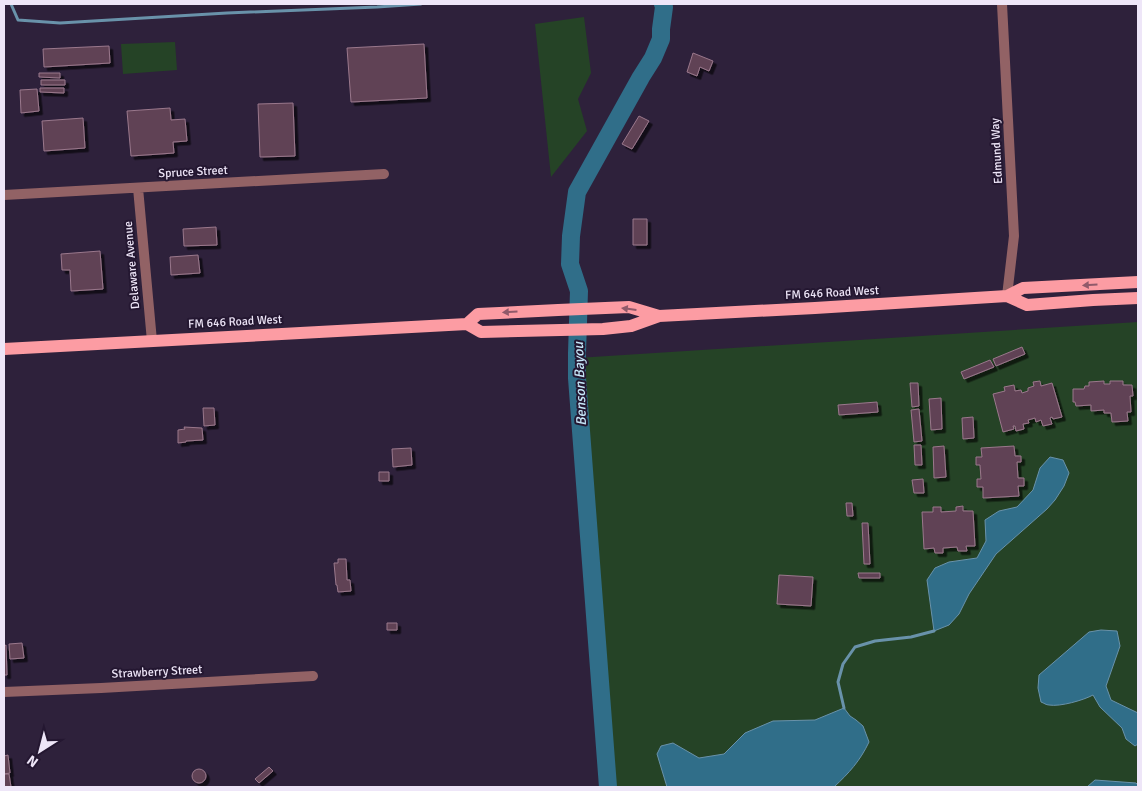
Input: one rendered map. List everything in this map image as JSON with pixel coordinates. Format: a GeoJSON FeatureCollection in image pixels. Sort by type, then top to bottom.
{"type":"FeatureCollection","features":[{"type":"Feature","properties":{"kind":"main road","name":"FM 646 Road West"},"geometry":{"type":"LineString","coordinates":[[4,348],[467,324],[481,332],[603,330],[631,326],[659,316],[1007,296],[1023,288],[1138,282]]}},
{"type":"Feature","properties":{"kind":"main road"},"geometry":{"type":"LineString","coordinates":[[1093,300],[1116,290],[1138,288]]}},
{"type":"Feature","properties":{"kind":"main road","name":"FM 646 Road West"},"geometry":{"type":"LineString","coordinates":[[1007,296],[1027,305],[1138,298]]}},
{"type":"Feature","properties":{"kind":"main road","name":"FM 646 Road West"},"geometry":{"type":"LineString","coordinates":[[467,324],[478,314],[599,308],[629,308],[659,316]]}},
{"type":"Feature","properties":{"kind":"street","name":"Edmund Way"},"geometry":{"type":"LineString","coordinates":[[1002,4],[1014,236],[1007,296]]}},
{"type":"Feature","properties":{"kind":"street","name":"Spruce Street"},"geometry":{"type":"LineString","coordinates":[[4,195],[384,174]]}},
{"type":"Feature","properties":{"kind":"street","name":"Delaware Avenue"},"geometry":{"type":"LineString","coordinates":[[138,188],[152,340]]}},
{"type":"Feature","properties":{"kind":"street","name":"Strawberry Street"},"geometry":{"type":"LineString","coordinates":[[4,692],[111,688],[312,676]]}},
{"type":"Feature","properties":{"kind":"green space"},"geometry":{"type":"Polygon","coordinates":[[[584,17],[591,73],[578,99],[587,131],[551,177],[535,24],[584,17]]]}},
{"type":"Feature","properties":{"kind":"green space"},"geometry":{"type":"Polygon","coordinates":[[[175,42],[177,70],[123,74],[121,44],[175,42]]]}},
{"type":"Feature","properties":{"kind":"green space"},"geometry":{"type":"Polygon","coordinates":[[[1138,322],[1138,787],[610,787],[577,358],[1138,322]]]}},
{"type":"Feature","properties":{"kind":"water"},"geometry":{"type":"Polygon","coordinates":[[[1050,457],[1063,460],[1069,473],[1064,486],[1055,500],[996,554],[969,594],[959,614],[949,625],[934,631],[927,580],[935,568],[949,562],[977,558],[986,541],[985,520],[999,511],[1017,507],[1033,490],[1040,468],[1050,457]]]}},
{"type":"Feature","properties":{"kind":"water"},"geometry":{"type":"Polygon","coordinates":[[[1101,630],[1117,631],[1120,646],[1106,686],[1111,700],[1138,713],[1138,744],[1135,746],[1126,739],[1122,728],[1100,707],[1093,695],[1078,701],[1059,705],[1048,705],[1041,702],[1038,688],[1039,675],[1089,632],[1101,630]]]}},
{"type":"Feature","properties":{"kind":"water"},"geometry":{"type":"Polygon","coordinates":[[[844,708],[850,716],[863,726],[869,742],[854,766],[834,787],[667,787],[657,754],[661,746],[673,743],[699,758],[724,754],[745,733],[773,721],[815,720],[844,708]]]}},
{"type":"Feature","properties":{"kind":"water"},"geometry":{"type":"Polygon","coordinates":[[[1095,780],[1136,783],[1138,787],[1087,787],[1095,780]]]}},
{"type":"Feature","properties":{"kind":"building"},"geometry":{"type":"Polygon","coordinates":[[[424,44],[427,98],[351,102],[347,48],[424,44]]]}},
{"type":"Feature","properties":{"kind":"building"},"geometry":{"type":"Polygon","coordinates":[[[109,46],[110,63],[44,67],[43,49],[109,46]]]}},
{"type":"Feature","properties":{"kind":"building"},"geometry":{"type":"Polygon","coordinates":[[[693,53],[713,61],[709,71],[700,67],[697,76],[687,72],[693,53]]]}},
{"type":"Feature","properties":{"kind":"building"},"geometry":{"type":"Polygon","coordinates":[[[39,73],[60,73],[60,78],[39,77],[39,73]]]}},
{"type":"Feature","properties":{"kind":"building"},"geometry":{"type":"Polygon","coordinates":[[[41,80],[65,80],[65,85],[41,85],[41,80]]]}},
{"type":"Feature","properties":{"kind":"building"},"geometry":{"type":"Polygon","coordinates":[[[40,88],[64,88],[64,93],[40,92],[40,88]]]}},
{"type":"Feature","properties":{"kind":"building"},"geometry":{"type":"Polygon","coordinates":[[[37,89],[39,111],[21,113],[20,90],[37,89]]]}},
{"type":"Feature","properties":{"kind":"building"},"geometry":{"type":"Polygon","coordinates":[[[293,103],[295,156],[260,157],[258,104],[293,103]]]}},
{"type":"Feature","properties":{"kind":"building"},"geometry":{"type":"Polygon","coordinates":[[[170,108],[171,120],[185,119],[187,141],[173,142],[174,153],[131,156],[127,111],[170,108]]]}},
{"type":"Feature","properties":{"kind":"building"},"geometry":{"type":"Polygon","coordinates":[[[639,116],[649,121],[632,149],[622,144],[639,116]]]}},
{"type":"Feature","properties":{"kind":"building"},"geometry":{"type":"Polygon","coordinates":[[[83,118],[85,148],[44,151],[42,121],[83,118]]]}},
{"type":"Feature","properties":{"kind":"building"},"geometry":{"type":"Polygon","coordinates":[[[633,219],[647,219],[647,245],[633,245],[633,219]]]}},
{"type":"Feature","properties":{"kind":"building"},"geometry":{"type":"Polygon","coordinates":[[[216,227],[217,245],[184,246],[183,229],[216,227]]]}},
{"type":"Feature","properties":{"kind":"building"},"geometry":{"type":"Polygon","coordinates":[[[100,251],[103,289],[71,291],[70,270],[62,270],[61,254],[100,251]]]}},
{"type":"Feature","properties":{"kind":"building"},"geometry":{"type":"Polygon","coordinates":[[[198,255],[200,273],[171,275],[170,257],[198,255]]]}},
{"type":"Feature","properties":{"kind":"building"},"geometry":{"type":"Polygon","coordinates":[[[1022,347],[1025,354],[996,366],[993,359],[1022,347]]]}},
{"type":"Feature","properties":{"kind":"building"},"geometry":{"type":"Polygon","coordinates":[[[990,360],[994,367],[964,379],[961,372],[990,360]]]}},
{"type":"Feature","properties":{"kind":"building"},"geometry":{"type":"Polygon","coordinates":[[[1040,381],[1041,386],[1052,383],[1062,417],[1053,419],[1052,417],[1050,418],[1052,424],[1043,426],[1041,420],[1036,422],[1035,418],[1028,420],[1029,423],[1023,424],[1024,429],[1016,431],[1015,426],[1013,426],[1014,429],[1003,432],[993,394],[1005,391],[1004,387],[1014,385],[1015,391],[1021,390],[1022,393],[1034,386],[1033,382],[1040,381]]]}},
{"type":"Feature","properties":{"kind":"building"},"geometry":{"type":"Polygon","coordinates":[[[1104,381],[1104,384],[1110,384],[1110,381],[1123,381],[1123,385],[1132,385],[1133,396],[1130,396],[1131,412],[1127,412],[1128,421],[1112,422],[1111,413],[1104,413],[1104,410],[1091,411],[1091,405],[1076,406],[1075,402],[1073,402],[1073,389],[1084,389],[1085,386],[1089,386],[1089,382],[1104,381]]]}},
{"type":"Feature","properties":{"kind":"building"},"geometry":{"type":"Polygon","coordinates":[[[910,383],[918,383],[919,406],[912,407],[910,383]]]}},
{"type":"Feature","properties":{"kind":"building"},"geometry":{"type":"Polygon","coordinates":[[[941,398],[942,429],[931,430],[929,399],[941,398]]]}},
{"type":"Feature","properties":{"kind":"building"},"geometry":{"type":"Polygon","coordinates":[[[877,402],[878,412],[839,415],[838,405],[877,402]]]}},
{"type":"Feature","properties":{"kind":"building"},"geometry":{"type":"Polygon","coordinates":[[[203,408],[214,408],[215,425],[204,426],[203,408]]]}},
{"type":"Feature","properties":{"kind":"building"},"geometry":{"type":"Polygon","coordinates":[[[919,409],[922,441],[914,442],[911,410],[919,409]]]}},
{"type":"Feature","properties":{"kind":"building"},"geometry":{"type":"Polygon","coordinates":[[[973,417],[974,438],[963,439],[962,418],[973,417]]]}},
{"type":"Feature","properties":{"kind":"building"},"geometry":{"type":"Polygon","coordinates":[[[184,427],[202,428],[203,440],[178,443],[178,430],[185,429],[184,427]]]}},
{"type":"Feature","properties":{"kind":"building"},"geometry":{"type":"Polygon","coordinates":[[[914,445],[921,445],[922,465],[915,465],[914,445]]]}},
{"type":"Feature","properties":{"kind":"building"},"geometry":{"type":"Polygon","coordinates":[[[944,446],[946,477],[934,478],[933,447],[944,446]]]}},
{"type":"Feature","properties":{"kind":"building"},"geometry":{"type":"Polygon","coordinates":[[[1014,446],[1015,456],[1021,456],[1021,462],[1017,462],[1018,478],[1024,478],[1024,486],[1018,486],[1019,496],[983,498],[983,487],[977,487],[977,479],[981,479],[980,465],[976,465],[976,457],[982,457],[981,448],[1014,446]]]}},
{"type":"Feature","properties":{"kind":"building"},"geometry":{"type":"Polygon","coordinates":[[[411,448],[412,465],[393,467],[392,449],[411,448]]]}},
{"type":"Feature","properties":{"kind":"building"},"geometry":{"type":"Polygon","coordinates":[[[379,472],[389,472],[389,481],[379,481],[379,472]]]}},
{"type":"Feature","properties":{"kind":"building"},"geometry":{"type":"Polygon","coordinates":[[[923,479],[924,493],[914,493],[912,480],[923,479]]]}},
{"type":"Feature","properties":{"kind":"building"},"geometry":{"type":"Polygon","coordinates":[[[846,503],[852,503],[853,516],[847,516],[846,503]]]}},
{"type":"Feature","properties":{"kind":"building"},"geometry":{"type":"Polygon","coordinates":[[[963,506],[963,511],[973,511],[975,546],[966,546],[967,551],[958,551],[957,547],[943,548],[943,553],[935,553],[934,548],[924,549],[922,512],[933,512],[933,507],[941,507],[941,512],[956,511],[956,507],[963,506]]]}},
{"type":"Feature","properties":{"kind":"building"},"geometry":{"type":"Polygon","coordinates":[[[862,523],[868,523],[870,564],[864,564],[862,523]]]}},
{"type":"Feature","properties":{"kind":"building"},"geometry":{"type":"Polygon","coordinates":[[[338,559],[346,559],[347,580],[350,580],[351,591],[338,592],[334,563],[338,563],[338,559]]]}},
{"type":"Feature","properties":{"kind":"building"},"geometry":{"type":"Polygon","coordinates":[[[858,573],[880,573],[880,578],[859,578],[858,573]]]}},
{"type":"Feature","properties":{"kind":"building"},"geometry":{"type":"Polygon","coordinates":[[[779,575],[813,577],[811,606],[777,604],[779,575]]]}},
{"type":"Feature","properties":{"kind":"building"},"geometry":{"type":"Polygon","coordinates":[[[387,623],[397,623],[397,630],[387,630],[387,623]]]}},
{"type":"Feature","properties":{"kind":"building"},"geometry":{"type":"Polygon","coordinates":[[[22,643],[24,658],[10,659],[9,644],[22,643]]]}},
{"type":"Feature","properties":{"kind":"building"},"geometry":{"type":"Polygon","coordinates":[[[6,645],[7,675],[4,675],[4,646],[6,645]]]}},
{"type":"Feature","properties":{"kind":"building"},"geometry":{"type":"Polygon","coordinates":[[[8,755],[10,773],[4,774],[4,756],[8,755]]]}},
{"type":"Feature","properties":{"kind":"building"},"geometry":{"type":"Polygon","coordinates":[[[269,767],[273,771],[259,783],[255,779],[269,767]]]}},
{"type":"Feature","properties":{"kind":"building"},"geometry":{"type":"Polygon","coordinates":[[[196,769],[202,769],[206,776],[202,783],[196,783],[192,779],[192,773],[196,769]]]}},
{"type":"Feature","properties":{"kind":"building"},"geometry":{"type":"Polygon","coordinates":[[[4,774],[9,774],[11,787],[4,787],[4,774]]]}},
{"type":"Feature","properties":{"kind":"waterway"},"geometry":{"type":"LineString","coordinates":[[11,4],[18,20],[60,23],[421,4]]}},
{"type":"Feature","properties":{"kind":"waterway","name":"Benson Bayou"},"geometry":{"type":"LineString","coordinates":[[608,787],[577,378],[579,291],[570,264],[571,236],[577,192],[653,58],[661,39],[663,4]]}},
{"type":"Feature","properties":{"kind":"waterway"},"geometry":{"type":"LineString","coordinates":[[844,708],[838,682],[843,664],[855,647],[875,641],[911,637],[934,631]]}}]}
